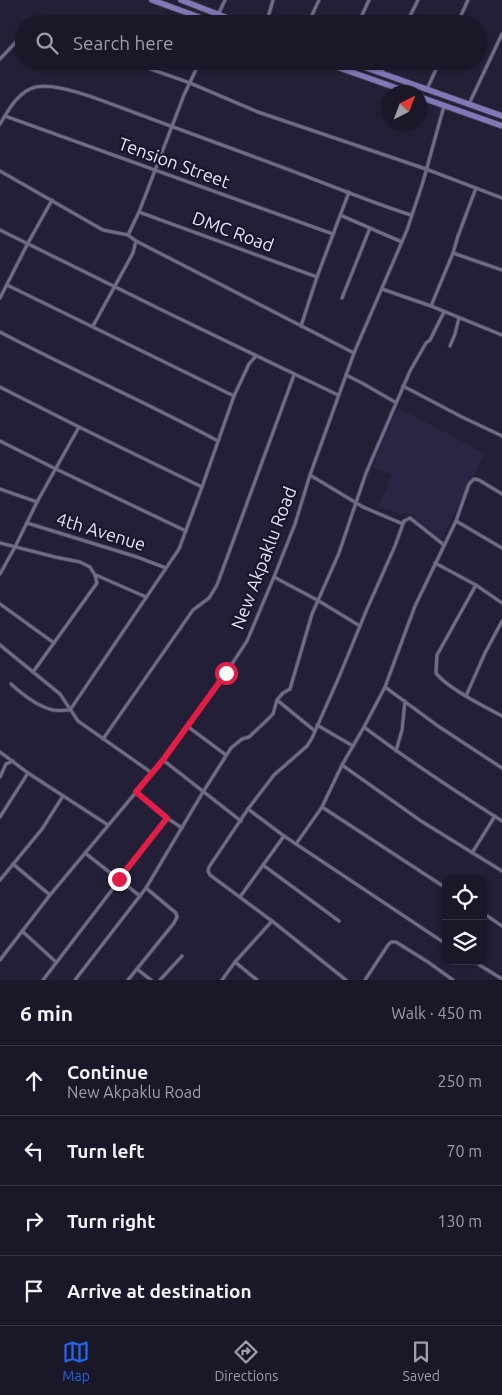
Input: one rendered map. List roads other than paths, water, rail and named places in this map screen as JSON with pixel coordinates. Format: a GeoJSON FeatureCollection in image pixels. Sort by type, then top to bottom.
{"type":"FeatureCollection","features":[{"type":"Feature","properties":{"kind":"highway"},"geometry":{"type":"LineString","coordinates":[[152,0],[192,15]]}},
{"type":"Feature","properties":{"kind":"highway"},"geometry":{"type":"LineString","coordinates":[[183,0],[218,15]]}},
{"type":"Feature","properties":{"kind":"highway"},"geometry":{"type":"LineString","coordinates":[[346,70],[388,85]]}},
{"type":"Feature","properties":{"kind":"highway"},"geometry":{"type":"LineString","coordinates":[[371,70],[415,85]]}},
{"type":"Feature","properties":{"kind":"highway"},"geometry":{"type":"LineString","coordinates":[[427,89],[502,116]]}},
{"type":"Feature","properties":{"kind":"highway"},"geometry":{"type":"LineString","coordinates":[[427,100],[502,126]]}},
{"type":"Feature","properties":{"kind":"street"},"geometry":{"type":"LineString","coordinates":[[218,15],[225,0]]}},
{"type":"Feature","properties":{"kind":"street"},"geometry":{"type":"LineString","coordinates":[[269,15],[273,0]]}},
{"type":"Feature","properties":{"kind":"street"},"geometry":{"type":"LineString","coordinates":[[312,15],[319,0]]}},
{"type":"Feature","properties":{"kind":"street"},"geometry":{"type":"LineString","coordinates":[[362,15],[369,0]]}},
{"type":"Feature","properties":{"kind":"street"},"geometry":{"type":"LineString","coordinates":[[410,15],[418,0]]}},
{"type":"Feature","properties":{"kind":"street"},"geometry":{"type":"LineString","coordinates":[[461,15],[468,0]]}},
{"type":"Feature","properties":{"kind":"street"},"geometry":{"type":"LineString","coordinates":[[487,66],[502,34]]}},
{"type":"Feature","properties":{"kind":"street"},"geometry":{"type":"LineString","coordinates":[[0,59],[15,43]]}},
{"type":"Feature","properties":{"kind":"street"},"geometry":{"type":"LineString","coordinates":[[153,70],[190,83],[258,112],[426,169],[502,198]]}},
{"type":"Feature","properties":{"kind":"street"},"geometry":{"type":"LineString","coordinates":[[128,235],[196,70]]}},
{"type":"Feature","properties":{"kind":"street"},"geometry":{"type":"LineString","coordinates":[[382,74],[383,70]]}},
{"type":"Feature","properties":{"kind":"street"},"geometry":{"type":"LineString","coordinates":[[427,89],[436,70]]}},
{"type":"Feature","properties":{"kind":"street"},"geometry":{"type":"LineString","coordinates":[[469,104],[485,70]]}},
{"type":"Feature","properties":{"kind":"street"},"geometry":{"type":"LineString","coordinates":[[0,124],[12,104],[24,93],[35,88],[63,89],[349,192],[381,206],[411,215]]}},
{"type":"Feature","properties":{"kind":"street","name":"New Akpaklu Road"},"geometry":{"type":"LineString","coordinates":[[0,960],[50,895],[163,760],[247,641],[298,516],[310,475],[354,353],[407,230],[444,106]]}},
{"type":"Feature","properties":{"kind":"street","name":"Tension Street"},"geometry":{"type":"LineString","coordinates":[[5,116],[333,234]]}},
{"type":"Feature","properties":{"kind":"street"},"geometry":{"type":"LineString","coordinates":[[0,171],[103,230],[128,235],[136,241],[354,353]]}},
{"type":"Feature","properties":{"kind":"street"},"geometry":{"type":"LineString","coordinates":[[432,306],[476,188]]}},
{"type":"Feature","properties":{"kind":"street"},"geometry":{"type":"LineString","coordinates":[[301,326],[349,192]]}},
{"type":"Feature","properties":{"kind":"street"},"geometry":{"type":"LineString","coordinates":[[0,298],[52,200]]}},
{"type":"Feature","properties":{"kind":"street","name":"DMC Road"},"geometry":{"type":"LineString","coordinates":[[139,212],[317,277]]}},
{"type":"Feature","properties":{"kind":"street"},"geometry":{"type":"LineString","coordinates":[[340,216],[402,242]]}},
{"type":"Feature","properties":{"kind":"street"},"geometry":{"type":"LineString","coordinates":[[342,298],[370,228]]}},
{"type":"Feature","properties":{"kind":"street"},"geometry":{"type":"LineString","coordinates":[[0,230],[338,395]]}},
{"type":"Feature","properties":{"kind":"street"},"geometry":{"type":"LineString","coordinates":[[93,326],[133,253],[136,241]]}},
{"type":"Feature","properties":{"kind":"street"},"geometry":{"type":"LineString","coordinates":[[453,253],[502,270]]}},
{"type":"Feature","properties":{"kind":"street"},"geometry":{"type":"LineString","coordinates":[[7,285],[234,396]]}},
{"type":"Feature","properties":{"kind":"street"},"geometry":{"type":"LineString","coordinates":[[382,289],[432,306],[502,335]]}},
{"type":"Feature","properties":{"kind":"street"},"geometry":{"type":"LineString","coordinates":[[75,980],[146,888],[231,748],[242,739],[249,738],[273,714],[277,700],[290,689],[312,614],[339,553],[366,473],[403,386],[444,312]]}},
{"type":"Feature","properties":{"kind":"street"},"geometry":{"type":"LineString","coordinates":[[450,346],[459,318]]}},
{"type":"Feature","properties":{"kind":"street"},"geometry":{"type":"LineString","coordinates":[[0,332],[158,409],[218,441]]}},
{"type":"Feature","properties":{"kind":"street"},"geometry":{"type":"LineString","coordinates":[[70,710],[178,549],[234,396],[249,364],[256,356]]}},
{"type":"Feature","properties":{"kind":"street"},"geometry":{"type":"LineString","coordinates":[[103,739],[193,610],[209,598],[217,586],[294,375]]}},
{"type":"Feature","properties":{"kind":"street"},"geometry":{"type":"LineString","coordinates":[[346,375],[396,402]]}},
{"type":"Feature","properties":{"kind":"street"},"geometry":{"type":"LineString","coordinates":[[403,386],[502,436]]}},
{"type":"Feature","properties":{"kind":"street"},"geometry":{"type":"LineString","coordinates":[[0,387],[202,487]]}},
{"type":"Feature","properties":{"kind":"street"},"geometry":{"type":"LineString","coordinates":[[0,574],[79,427]]}},
{"type":"Feature","properties":{"kind":"street"},"geometry":{"type":"LineString","coordinates":[[0,441],[186,531]]}},
{"type":"Feature","properties":{"kind":"street"},"geometry":{"type":"LineString","coordinates":[[310,475],[363,507],[403,524]]}},
{"type":"Feature","properties":{"kind":"street"},"geometry":{"type":"LineString","coordinates":[[296,844],[322,807],[342,765],[385,686],[409,620],[456,521],[469,484],[472,480],[479,480],[502,494]]}},
{"type":"Feature","properties":{"kind":"street"},"geometry":{"type":"LineString","coordinates":[[0,489],[37,502]]}},
{"type":"Feature","properties":{"kind":"street"},"geometry":{"type":"LineString","coordinates":[[346,980],[210,875],[208,867],[274,775],[307,746],[340,677],[404,520],[410,518],[444,545]]}},
{"type":"Feature","properties":{"kind":"street"},"geometry":{"type":"LineString","coordinates":[[456,521],[502,548]]}},
{"type":"Feature","properties":{"kind":"street","name":"4th Avenue"},"geometry":{"type":"LineString","coordinates":[[27,523],[137,557],[166,568]]}},
{"type":"Feature","properties":{"kind":"street"},"geometry":{"type":"LineString","coordinates":[[0,543],[55,558],[80,562],[90,567],[95,575],[97,583],[33,672]]}},
{"type":"Feature","properties":{"kind":"street"},"geometry":{"type":"LineString","coordinates":[[435,563],[476,585],[502,603]]}},
{"type":"Feature","properties":{"kind":"street"},"geometry":{"type":"LineString","coordinates":[[95,575],[146,597]]}},
{"type":"Feature","properties":{"kind":"street"},"geometry":{"type":"LineString","coordinates":[[274,577],[360,626]]}},
{"type":"Feature","properties":{"kind":"street"},"geometry":{"type":"LineString","coordinates":[[476,585],[437,656],[436,673],[466,696],[502,716]]}},
{"type":"Feature","properties":{"kind":"street"},"geometry":{"type":"LineString","coordinates":[[0,604],[54,643]]}},
{"type":"Feature","properties":{"kind":"street"},"geometry":{"type":"LineString","coordinates":[[466,696],[502,621]]}},
{"type":"Feature","properties":{"kind":"street"},"geometry":{"type":"LineString","coordinates":[[0,645],[60,694],[78,720],[152,774]]}},
{"type":"Feature","properties":{"kind":"street"},"geometry":{"type":"LineString","coordinates":[[11,684],[24,695],[51,710],[70,710]]}},
{"type":"Feature","properties":{"kind":"street"},"geometry":{"type":"LineString","coordinates":[[385,686],[438,726],[502,768]]}},
{"type":"Feature","properties":{"kind":"street"},"geometry":{"type":"LineString","coordinates":[[277,700],[315,730]]}},
{"type":"Feature","properties":{"kind":"street"},"geometry":{"type":"LineString","coordinates":[[396,751],[402,730],[405,701]]}},
{"type":"Feature","properties":{"kind":"street"},"geometry":{"type":"LineString","coordinates":[[317,725],[353,746]]}},
{"type":"Feature","properties":{"kind":"street"},"geometry":{"type":"LineString","coordinates":[[187,726],[226,755]]}},
{"type":"Feature","properties":{"kind":"street"},"geometry":{"type":"LineString","coordinates":[[364,726],[446,786],[502,821]]}},
{"type":"Feature","properties":{"kind":"street"},"geometry":{"type":"LineString","coordinates":[[0,752],[108,825]]}},
{"type":"Feature","properties":{"kind":"street"},"geometry":{"type":"LineString","coordinates":[[163,760],[241,821]]}},
{"type":"Feature","properties":{"kind":"street"},"geometry":{"type":"LineString","coordinates":[[0,777],[6,764],[13,761]]}},
{"type":"Feature","properties":{"kind":"street"},"geometry":{"type":"LineString","coordinates":[[342,765],[421,821],[502,871]]}},
{"type":"Feature","properties":{"kind":"street"},"geometry":{"type":"LineString","coordinates":[[0,818],[28,772]]}},
{"type":"Feature","properties":{"kind":"street"},"geometry":{"type":"LineString","coordinates":[[136,792],[182,828]]}},
{"type":"Feature","properties":{"kind":"street"},"geometry":{"type":"LineString","coordinates":[[1,876],[42,829],[63,796]]}},
{"type":"Feature","properties":{"kind":"street"},"geometry":{"type":"LineString","coordinates":[[322,807],[442,885]]}},
{"type":"Feature","properties":{"kind":"street"},"geometry":{"type":"LineString","coordinates":[[248,809],[284,836],[442,941]]}},
{"type":"Feature","properties":{"kind":"street"},"geometry":{"type":"LineString","coordinates":[[472,853],[495,816]]}},
{"type":"Feature","properties":{"kind":"street"},"geometry":{"type":"LineString","coordinates":[[43,980],[167,818]]}},
{"type":"Feature","properties":{"kind":"street"},"geometry":{"type":"LineString","coordinates":[[240,897],[284,836]]}},
{"type":"Feature","properties":{"kind":"street"},"geometry":{"type":"LineString","coordinates":[[85,853],[140,896]]}},
{"type":"Feature","properties":{"kind":"street"},"geometry":{"type":"LineString","coordinates":[[13,864],[50,895]]}},
{"type":"Feature","properties":{"kind":"street"},"geometry":{"type":"LineString","coordinates":[[263,865],[339,921]]}},
{"type":"Feature","properties":{"kind":"street"},"geometry":{"type":"LineString","coordinates":[[128,980],[177,917],[176,913],[146,888]]}},
{"type":"Feature","properties":{"kind":"street"},"geometry":{"type":"LineString","coordinates":[[487,916],[502,926]]}},
{"type":"Feature","properties":{"kind":"street"},"geometry":{"type":"LineString","coordinates":[[222,980],[235,962],[272,921]]}},
{"type":"Feature","properties":{"kind":"street"},"geometry":{"type":"LineString","coordinates":[[22,931],[56,962]]}},
{"type":"Feature","properties":{"kind":"street"},"geometry":{"type":"LineString","coordinates":[[365,980],[391,942],[396,942],[453,980]]}},
{"type":"Feature","properties":{"kind":"street"},"geometry":{"type":"LineString","coordinates":[[160,980],[182,956]]}},
{"type":"Feature","properties":{"kind":"street"},"geometry":{"type":"LineString","coordinates":[[235,962],[257,980]]}},
{"type":"Feature","properties":{"kind":"street"},"geometry":{"type":"LineString","coordinates":[[479,965],[502,979]]}},
{"type":"Feature","properties":{"kind":"street"},"geometry":{"type":"LineString","coordinates":[[137,968],[151,980]]}}]}
